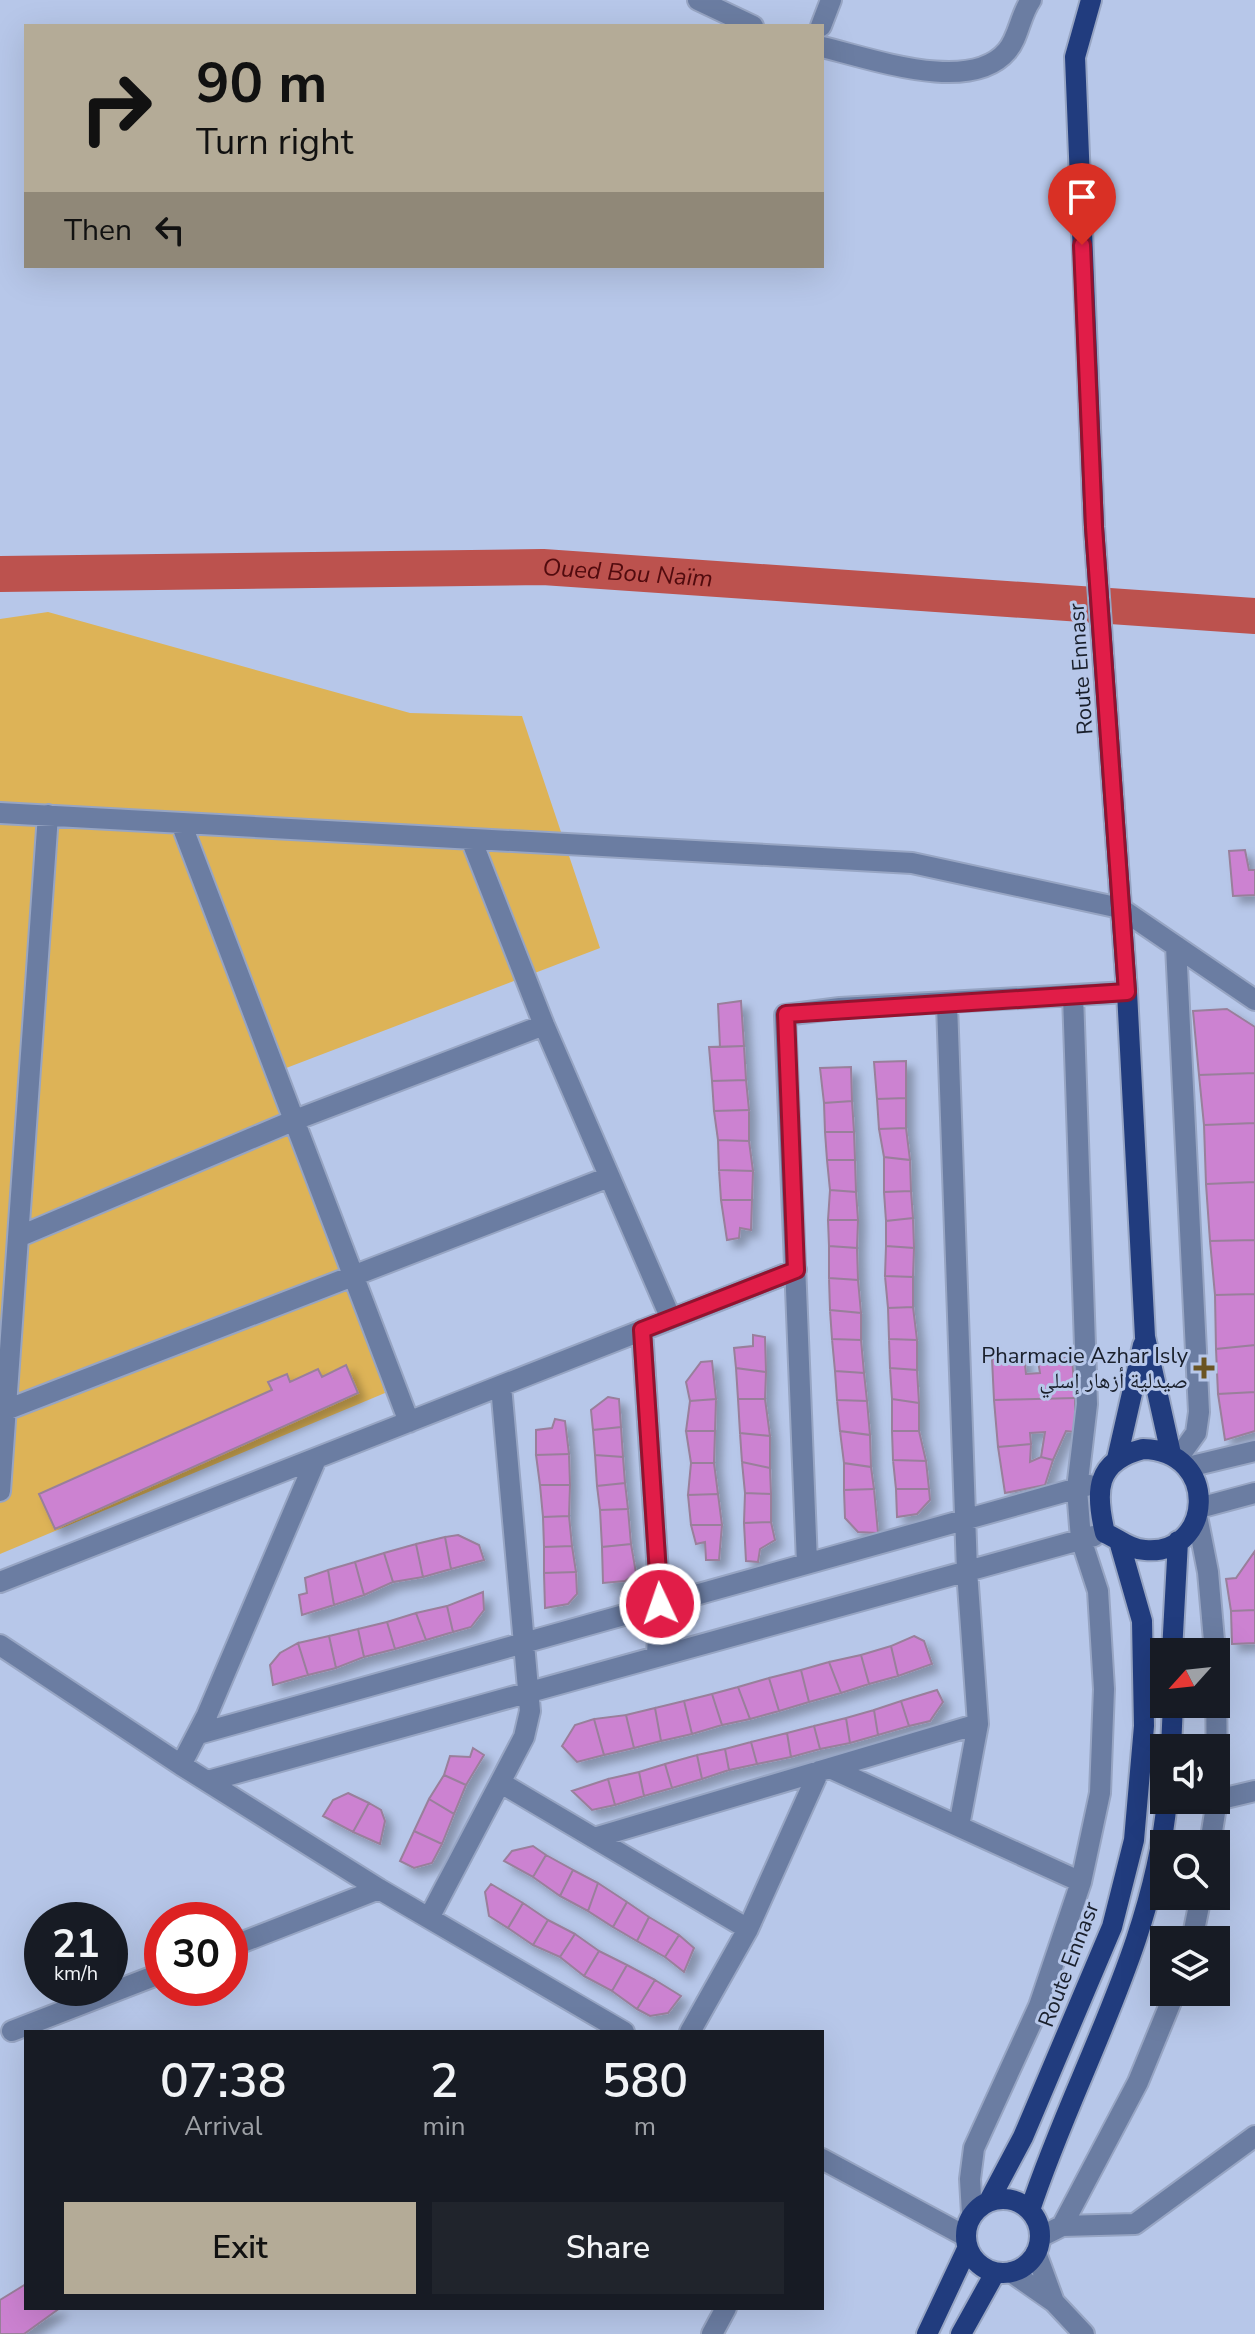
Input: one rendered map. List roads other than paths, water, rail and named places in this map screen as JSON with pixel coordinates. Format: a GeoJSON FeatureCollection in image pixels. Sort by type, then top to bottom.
{"type":"FeatureCollection","features":[{"type":"Feature","properties":{"kind":"main road","name":"Route Ennasr"},"geometry":{"type":"LineString","coordinates":[[1091,0],[1075,57],[1094,527],[1127,992],[1145,1337],[1179,1460]]}},
{"type":"Feature","properties":{"kind":"main road","name":"Route Ennasr"},"geometry":{"type":"LineString","coordinates":[[1117,1459],[1145,1337]]}},
{"type":"Feature","properties":{"kind":"main road"},"geometry":{"type":"LineString","coordinates":[[1143,1449],[1179,1460],[1196,1480],[1198,1512],[1178,1541],[1167,1547],[1143,1550],[1112,1537],[1099,1508],[1101,1482],[1117,1459],[1143,1449]]}},
{"type":"Feature","properties":{"kind":"main road","name":"Route Ennasr"},"geometry":{"type":"LineString","coordinates":[[989,2201],[1023,2137],[1112,1927],[1134,1840],[1144,1726],[1142,1621],[1112,1537]]}},
{"type":"Feature","properties":{"kind":"main road"},"geometry":{"type":"LineString","coordinates":[[1173,1638],[1178,1541]]}},
{"type":"Feature","properties":{"kind":"main road"},"geometry":{"type":"LineString","coordinates":[[1030,2210],[1050,2150],[1139,1937],[1163,1845],[1166,1814]]}},
{"type":"Feature","properties":{"kind":"main road"},"geometry":{"type":"LineString","coordinates":[[927,2334],[966,2242],[972,2214],[989,2201],[1008,2199],[1030,2210],[1038,2223],[1038,2245],[1023,2267],[1003,2273],[978,2264],[966,2242]]}},
{"type":"Feature","properties":{"kind":"main road"},"geometry":{"type":"LineString","coordinates":[[961,2334],[1003,2273]]}},
{"type":"Feature","properties":{"kind":"street"},"geometry":{"type":"LineString","coordinates":[[698,0],[749,24]]}},
{"type":"Feature","properties":{"kind":"street"},"geometry":{"type":"LineString","coordinates":[[822,24],[831,0]]}},
{"type":"Feature","properties":{"kind":"street"},"geometry":{"type":"LineString","coordinates":[[824,47],[944,73],[965,72],[996,60],[1009,50],[1023,2]]}},
{"type":"Feature","properties":{"kind":"street"},"geometry":{"type":"LineString","coordinates":[[0,813],[912,863],[1120,908],[1255,1000]]}},
{"type":"Feature","properties":{"kind":"street"},"geometry":{"type":"LineString","coordinates":[[0,1491],[48,815]]}},
{"type":"Feature","properties":{"kind":"street"},"geometry":{"type":"LineString","coordinates":[[181,823],[409,1422]]}},
{"type":"Feature","properties":{"kind":"street"},"geometry":{"type":"LineString","coordinates":[[471,839],[544,1025],[671,1319]]}},
{"type":"Feature","properties":{"kind":"street"},"geometry":{"type":"LineString","coordinates":[[1176,946],[1199,1412],[1196,1433],[1179,1460]]}},
{"type":"Feature","properties":{"kind":"street"},"geometry":{"type":"LineString","coordinates":[[807,1563],[785,1015],[840,1008],[1127,992]]}},
{"type":"Feature","properties":{"kind":"street"},"geometry":{"type":"LineString","coordinates":[[972,2214],[970,2179],[974,2148],[1039,2006],[1081,1882],[1100,1793],[1104,1689],[1098,1591],[1081,1539],[1077,1489],[1087,1404],[1073,995]]}},
{"type":"Feature","properties":{"kind":"street"},"geometry":{"type":"LineString","coordinates":[[947,1004],[967,1571],[978,1724],[959,1826]]}},
{"type":"Feature","properties":{"kind":"street"},"geometry":{"type":"LineString","coordinates":[[18,1237],[295,1120],[544,1025]]}},
{"type":"Feature","properties":{"kind":"street"},"geometry":{"type":"LineString","coordinates":[[6,1410],[609,1177]]}},
{"type":"Feature","properties":{"kind":"street"},"geometry":{"type":"LineString","coordinates":[[0,1582],[796,1270]]}},
{"type":"Feature","properties":{"kind":"street"},"geometry":{"type":"LineString","coordinates":[[642,1330],[660,1604],[657,1654]]}},
{"type":"Feature","properties":{"kind":"street"},"geometry":{"type":"LineString","coordinates":[[430,1916],[528,1726],[526,1641],[501,1386]]}},
{"type":"Feature","properties":{"kind":"street"},"geometry":{"type":"LineString","coordinates":[[1179,1460],[1255,1451]]}},
{"type":"Feature","properties":{"kind":"street"},"geometry":{"type":"LineString","coordinates":[[181,1765],[198,1734],[316,1459]]}},
{"type":"Feature","properties":{"kind":"street"},"geometry":{"type":"LineString","coordinates":[[198,1734],[1101,1482]]}},
{"type":"Feature","properties":{"kind":"street"},"geometry":{"type":"LineString","coordinates":[[1214,1638],[1208,1572],[1198,1512],[1255,1493]]}},
{"type":"Feature","properties":{"kind":"street"},"geometry":{"type":"LineString","coordinates":[[208,1781],[526,1690],[1081,1539],[1112,1537]]}},
{"type":"Feature","properties":{"kind":"street"},"geometry":{"type":"LineString","coordinates":[[0,1645],[181,1765],[379,1889],[621,2030]]}},
{"type":"Feature","properties":{"kind":"street"},"geometry":{"type":"LineString","coordinates":[[594,1838],[978,1724]]}},
{"type":"Feature","properties":{"kind":"street"},"geometry":{"type":"LineString","coordinates":[[824,1770],[959,1826],[1081,1882]]}},
{"type":"Feature","properties":{"kind":"street"},"geometry":{"type":"LineString","coordinates":[[691,2030],[748,1929],[824,1770]]}},
{"type":"Feature","properties":{"kind":"street"},"geometry":{"type":"LineString","coordinates":[[501,1783],[748,1929]]}},
{"type":"Feature","properties":{"kind":"street"},"geometry":{"type":"LineString","coordinates":[[1230,1797],[1255,1791]]}},
{"type":"Feature","properties":{"kind":"street"},"geometry":{"type":"LineString","coordinates":[[248,1940],[379,1889]]}},
{"type":"Feature","properties":{"kind":"street"},"geometry":{"type":"LineString","coordinates":[[12,2031],[144,1980]]}},
{"type":"Feature","properties":{"kind":"street"},"geometry":{"type":"LineString","coordinates":[[1054,2302],[1038,2245],[1062,2226],[1138,2082],[1169,2006]]}},
{"type":"Feature","properties":{"kind":"street"},"geometry":{"type":"LineString","coordinates":[[1062,2226],[1135,2224],[1255,2136]]}},
{"type":"Feature","properties":{"kind":"street"},"geometry":{"type":"LineString","coordinates":[[824,2160],[966,2242]]}},
{"type":"Feature","properties":{"kind":"street"},"geometry":{"type":"LineString","coordinates":[[1003,2273],[1054,2302],[1084,2334]]}},
{"type":"Feature","properties":{"kind":"street"},"geometry":{"type":"LineString","coordinates":[[712,2334],[725,2310]]}},
{"type":"Feature","properties":{"kind":"waterway","name":"Oued Bou Naïm"},"geometry":{"type":"LineString","coordinates":[[0,574],[543,567],[1255,616]]}},
{"type":"Feature","properties":{"kind":"place","name":"Pharmacie Azhar Isly صيدلية أزهار إسلي"},"geometry":{"type":"Point","coordinates":[1204,1368]}}]}
